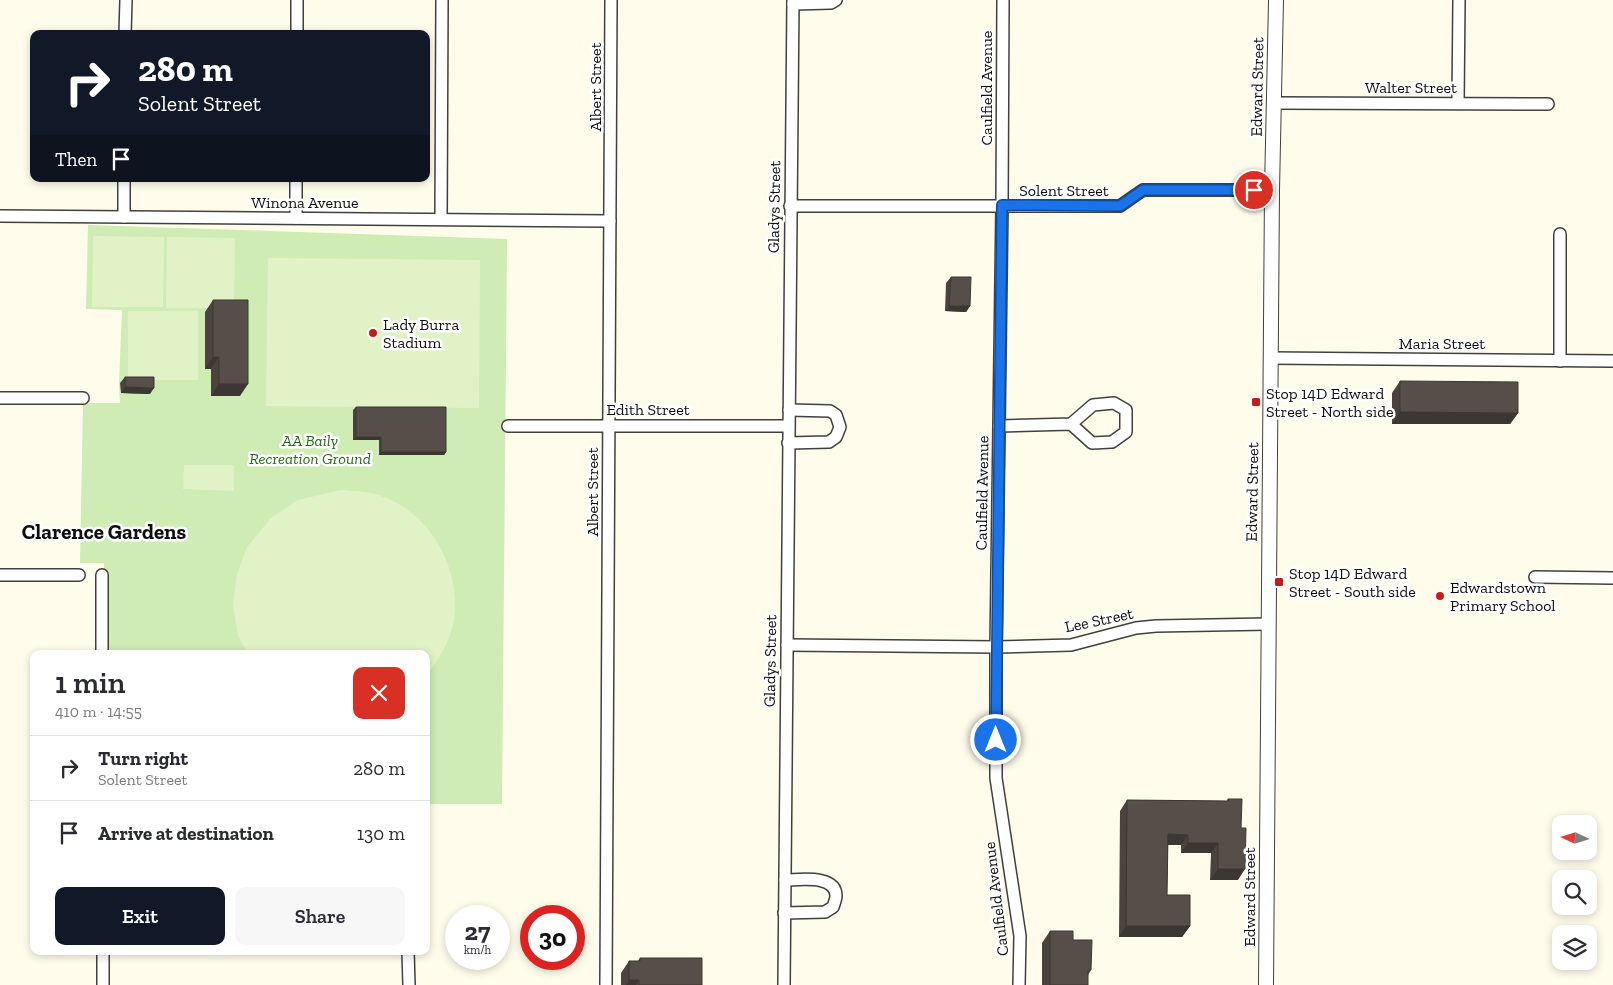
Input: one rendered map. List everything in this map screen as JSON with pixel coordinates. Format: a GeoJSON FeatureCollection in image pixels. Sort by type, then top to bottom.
{"type":"FeatureCollection","features":[{"type":"Feature","properties":{"kind":"street"},"geometry":{"type":"LineString","coordinates":[[125,30],[126,0]]}},
{"type":"Feature","properties":{"kind":"street"},"geometry":{"type":"LineString","coordinates":[[297,0],[297,30]]}},
{"type":"Feature","properties":{"kind":"street"},"geometry":{"type":"LineString","coordinates":[[441,219],[442,0]]}},
{"type":"Feature","properties":{"kind":"street","name":"Albert Street"},"geometry":{"type":"LineString","coordinates":[[606,985],[611,0]]}},
{"type":"Feature","properties":{"kind":"street","name":"Gladys Street"},"geometry":{"type":"LineString","coordinates":[[784,985],[793,2],[831,3],[836,0]]}},
{"type":"Feature","properties":{"kind":"street","name":"Caulfield Avenue"},"geometry":{"type":"LineString","coordinates":[[1003,0],[996,778],[1020,936],[1019,985]]}},
{"type":"Feature","properties":{"kind":"street","name":"Edward Street"},"geometry":{"type":"LineString","coordinates":[[1266,985],[1270,358],[1276,0]]}},
{"type":"Feature","properties":{"kind":"street"},"geometry":{"type":"LineString","coordinates":[[1458,103],[1459,0]]}},
{"type":"Feature","properties":{"kind":"street","name":"Walter Street"},"geometry":{"type":"LineString","coordinates":[[1274,103],[1548,104]]}},
{"type":"Feature","properties":{"kind":"street"},"geometry":{"type":"LineString","coordinates":[[124,182],[124,218]]}},
{"type":"Feature","properties":{"kind":"street"},"geometry":{"type":"LineString","coordinates":[[296,182],[296,218]]}},
{"type":"Feature","properties":{"kind":"street","name":"Solent Street"},"geometry":{"type":"LineString","coordinates":[[790,206],[1120,206],[1143,190],[1272,190]]}},
{"type":"Feature","properties":{"kind":"street","name":"Winona Avenue"},"geometry":{"type":"LineString","coordinates":[[0,216],[610,221]]}},
{"type":"Feature","properties":{"kind":"street"},"geometry":{"type":"LineString","coordinates":[[1560,234],[1560,361]]}},
{"type":"Feature","properties":{"kind":"street","name":"Maria Street"},"geometry":{"type":"LineString","coordinates":[[1270,358],[1613,361]]}},
{"type":"Feature","properties":{"kind":"street"},"geometry":{"type":"LineString","coordinates":[[0,398],[83,398]]}},
{"type":"Feature","properties":{"kind":"street"},"geometry":{"type":"LineString","coordinates":[[999,426],[1071,424],[1093,405],[1114,403],[1126,410],[1126,432],[1112,442],[1092,443],[1071,424]]}},
{"type":"Feature","properties":{"kind":"street"},"geometry":{"type":"LineString","coordinates":[[788,443],[829,442],[836,437],[840,427],[836,415],[830,411],[789,410]]}},
{"type":"Feature","properties":{"kind":"street","name":"Edith Street"},"geometry":{"type":"LineString","coordinates":[[508,426],[788,426]]}},
{"type":"Feature","properties":{"kind":"street"},"geometry":{"type":"LineString","coordinates":[[0,575],[79,575]]}},
{"type":"Feature","properties":{"kind":"street"},"geometry":{"type":"LineString","coordinates":[[102,575],[102,650]]}},
{"type":"Feature","properties":{"kind":"street"},"geometry":{"type":"LineString","coordinates":[[1535,578],[1613,578]]}},
{"type":"Feature","properties":{"kind":"street","name":"Lee Street"},"geometry":{"type":"LineString","coordinates":[[787,645],[996,648],[1071,645],[1136,628],[1268,624]]}},
{"type":"Feature","properties":{"kind":"street"},"geometry":{"type":"LineString","coordinates":[[784,880],[826,880],[833,886],[836,895],[833,907],[826,912],[784,913]]}},
{"type":"Feature","properties":{"kind":"street"},"geometry":{"type":"LineString","coordinates":[[103,955],[103,985]]}},
{"type":"Feature","properties":{"kind":"street"},"geometry":{"type":"LineString","coordinates":[[408,955],[409,985]]}},
{"type":"Feature","properties":{"kind":"green space","name":"AA Baily Recreation Ground"},"geometry":{"type":"Polygon","coordinates":[[[88,225],[507,239],[502,804],[430,804],[430,650],[104,650],[104,563],[80,563],[83,403],[120,403],[122,310],[86,309],[88,225]]]}},
{"type":"Feature","properties":{"kind":"green space"},"geometry":{"type":"Polygon","coordinates":[[[93,236],[164,237],[163,307],[92,307],[93,236]]]}},
{"type":"Feature","properties":{"kind":"green space"},"geometry":{"type":"Polygon","coordinates":[[[167,237],[235,238],[234,308],[166,308],[167,237]]]}},
{"type":"Feature","properties":{"kind":"green space","name":"Lady Burra Stadium"},"geometry":{"type":"Polygon","coordinates":[[[268,258],[480,260],[479,408],[266,406],[268,258]]]}},
{"type":"Feature","properties":{"kind":"green space"},"geometry":{"type":"Polygon","coordinates":[[[128,311],[198,311],[198,380],[128,380],[128,311]]]}},
{"type":"Feature","properties":{"kind":"green space"},"geometry":{"type":"Polygon","coordinates":[[[184,465],[234,465],[234,491],[183,489],[184,465]]]}},
{"type":"Feature","properties":{"kind":"green space"},"geometry":{"type":"Polygon","coordinates":[[[341,490],[375,494],[394,501],[411,512],[425,526],[437,542],[446,560],[452,579],[455,599],[454,619],[447,643],[430,671],[430,650],[246,650],[238,636],[233,604],[237,574],[247,547],[271,518],[298,500],[341,490]]]}},
{"type":"Feature","properties":{"kind":"building"},"geometry":{"type":"Polygon","coordinates":[[[951,277],[971,277],[970,306],[949,306],[951,277]]]}},
{"type":"Feature","properties":{"kind":"building"},"geometry":{"type":"Polygon","coordinates":[[[213,300],[248,300],[248,384],[219,384],[219,357],[213,357],[213,300]]]}},
{"type":"Feature","properties":{"kind":"building"},"geometry":{"type":"Polygon","coordinates":[[[125,377],[154,377],[154,388],[125,387],[125,377]]]}},
{"type":"Feature","properties":{"kind":"building"},"geometry":{"type":"Polygon","coordinates":[[[1400,381],[1518,382],[1518,413],[1400,412],[1400,381]]]}},
{"type":"Feature","properties":{"kind":"building"},"geometry":{"type":"Polygon","coordinates":[[[356,407],[446,407],[446,452],[381,452],[381,437],[356,437],[356,407]]]}},
{"type":"Feature","properties":{"kind":"building"},"geometry":{"type":"Polygon","coordinates":[[[1228,799],[1242,799],[1241,828],[1246,828],[1245,869],[1218,869],[1218,843],[1188,843],[1188,835],[1168,834],[1167,895],[1190,895],[1190,926],[1126,926],[1127,800],[1228,801],[1228,799]]]}},
{"type":"Feature","properties":{"kind":"building"},"geometry":{"type":"Polygon","coordinates":[[[1050,931],[1073,931],[1073,940],[1092,940],[1091,970],[1088,970],[1088,985],[1050,985],[1050,931]]]}},
{"type":"Feature","properties":{"kind":"building"},"geometry":{"type":"Polygon","coordinates":[[[640,958],[702,958],[702,985],[639,985],[639,980],[629,980],[629,961],[640,961],[640,958]]]}},
{"type":"Feature","properties":{"kind":"place","name":"Lady Burra Stadium"},"geometry":{"type":"Point","coordinates":[373,333]}},
{"type":"Feature","properties":{"kind":"place","name":"Stop 14D Edward Street - North side"},"geometry":{"type":"Point","coordinates":[1256,402]}},
{"type":"Feature","properties":{"kind":"place","name":"Stop 14D Edward Street - South side"},"geometry":{"type":"Point","coordinates":[1279,582]}},
{"type":"Feature","properties":{"kind":"place","name":"Edwardstown Primary School"},"geometry":{"type":"Point","coordinates":[1440,596]}},
{"type":"Feature","properties":{"kind":"district","name":"Clarence Gardens"},"geometry":{"type":"Point","coordinates":[104,531]}},
{"type":"Feature","properties":{"kind":"route"},"geometry":{"type":"LineString","coordinates":[[996,740],[1002,205],[1120,206],[1143,190],[1254,190]]}}]}
